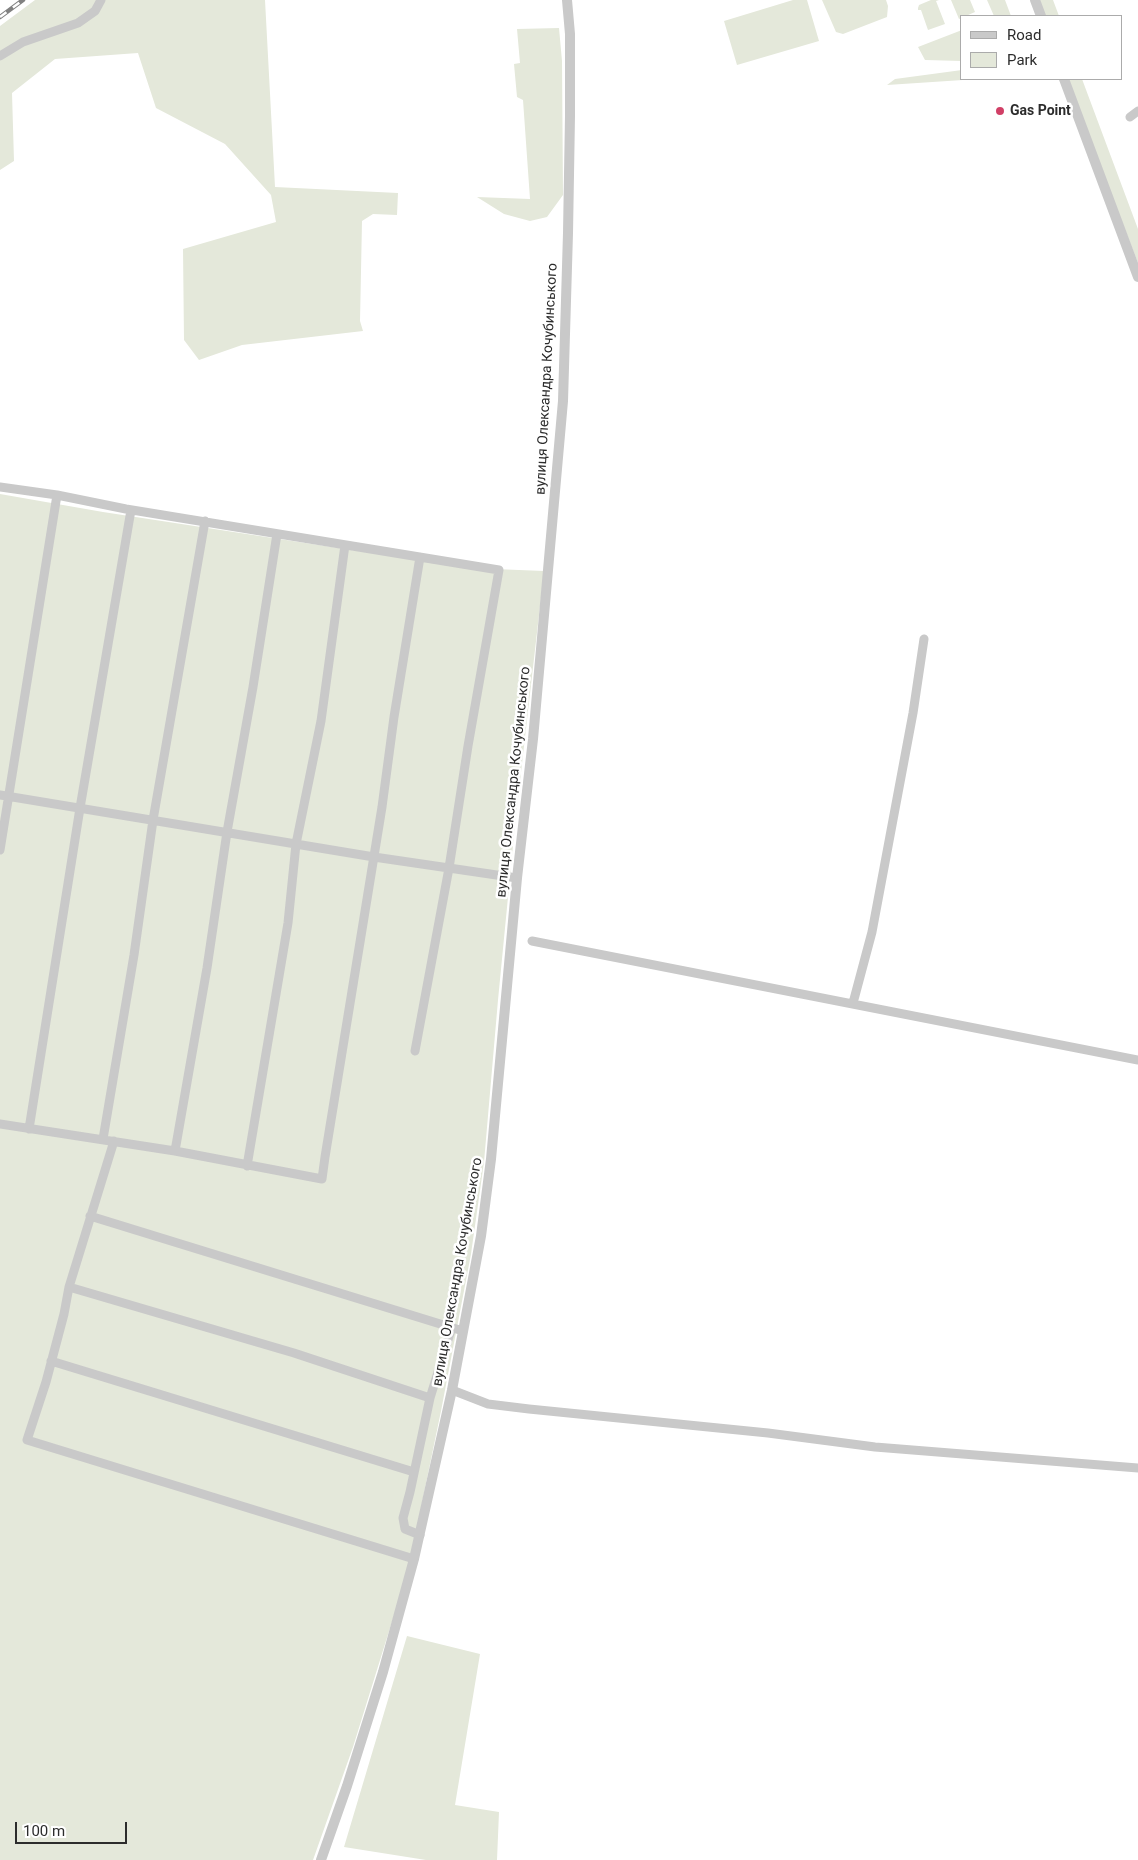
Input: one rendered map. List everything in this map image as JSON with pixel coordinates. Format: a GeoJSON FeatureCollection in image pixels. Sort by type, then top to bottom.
{"type":"FeatureCollection","features":[{"type":"Feature","properties":{"kind":"street"},"geometry":{"type":"LineString","coordinates":[[0,56],[24,42],[78,23],[95,12],[101,0]]}},
{"type":"Feature","properties":{"kind":"street","name":"вулиця Олександра Кочубинського"},"geometry":{"type":"LineString","coordinates":[[321,1860],[347,1786],[383,1672],[414,1559],[452,1390],[481,1236],[491,1159],[517,878],[535,719],[563,401],[570,116],[570,34],[567,0]]}},
{"type":"Feature","properties":{"kind":"street"},"geometry":{"type":"LineString","coordinates":[[1035,0],[1041,15]]}},
{"type":"Feature","properties":{"kind":"street"},"geometry":{"type":"LineString","coordinates":[[1064,80],[1134,251],[1138,277]]}},
{"type":"Feature","properties":{"kind":"street"},"geometry":{"type":"LineString","coordinates":[[1130,117],[1138,111]]}},
{"type":"Feature","properties":{"kind":"street"},"geometry":{"type":"LineString","coordinates":[[0,487],[499,570],[449,868],[415,1051]]}},
{"type":"Feature","properties":{"kind":"street"},"geometry":{"type":"LineString","coordinates":[[0,850],[4,796],[57,495]]}},
{"type":"Feature","properties":{"kind":"street"},"geometry":{"type":"LineString","coordinates":[[29,1129],[80,808],[131,510]]}},
{"type":"Feature","properties":{"kind":"street"},"geometry":{"type":"LineString","coordinates":[[103,1139],[134,955],[153,820],[205,521]]}},
{"type":"Feature","properties":{"kind":"street"},"geometry":{"type":"LineString","coordinates":[[175,1151],[207,968],[227,832],[253,687],[277,534]]}},
{"type":"Feature","properties":{"kind":"street"},"geometry":{"type":"LineString","coordinates":[[247,1166],[288,923],[296,844],[321,721],[345,545]]}},
{"type":"Feature","properties":{"kind":"street"},"geometry":{"type":"LineString","coordinates":[[0,1124],[175,1151],[322,1179],[324,1156],[374,857],[420,557]]}},
{"type":"Feature","properties":{"kind":"street"},"geometry":{"type":"LineString","coordinates":[[853,1003],[877,905],[913,713],[924,639]]}},
{"type":"Feature","properties":{"kind":"street"},"geometry":{"type":"LineString","coordinates":[[4,796],[374,857],[517,878]]}},
{"type":"Feature","properties":{"kind":"street"},"geometry":{"type":"LineString","coordinates":[[532,940],[1138,1060]]}},
{"type":"Feature","properties":{"kind":"street"},"geometry":{"type":"LineString","coordinates":[[114,1141],[69,1287],[51,1361],[27,1440],[414,1559]]}},
{"type":"Feature","properties":{"kind":"street"},"geometry":{"type":"LineString","coordinates":[[90,1216],[463,1330]]}},
{"type":"Feature","properties":{"kind":"street"},"geometry":{"type":"LineString","coordinates":[[69,1287],[294,1353],[430,1398]]}},
{"type":"Feature","properties":{"kind":"street"},"geometry":{"type":"LineString","coordinates":[[420,1535],[405,1529],[403,1518],[430,1398],[452,1327]]}},
{"type":"Feature","properties":{"kind":"street"},"geometry":{"type":"LineString","coordinates":[[51,1361],[414,1472]]}},
{"type":"Feature","properties":{"kind":"street"},"geometry":{"type":"LineString","coordinates":[[452,1390],[488,1404],[528,1409],[768,1433],[875,1447],[1138,1468]]}},
{"type":"Feature","properties":{"kind":"green space"},"geometry":{"type":"Polygon","coordinates":[[[35,0],[265,0],[275,187],[398,193],[397,215],[373,214],[362,221],[360,321],[363,331],[242,345],[199,360],[184,340],[183,249],[276,222],[271,195],[225,144],[156,108],[138,53],[55,59],[12,93],[14,161],[0,170],[0,26],[35,0]]]}},
{"type":"Feature","properties":{"kind":"green space"},"geometry":{"type":"Polygon","coordinates":[[[793,0],[807,0],[819,41],[737,65],[724,21],[793,0]]]}},
{"type":"Feature","properties":{"kind":"green space"},"geometry":{"type":"Polygon","coordinates":[[[822,0],[886,0],[888,6],[887,17],[843,34],[836,32],[822,0]]]}},
{"type":"Feature","properties":{"kind":"green space"},"geometry":{"type":"Polygon","coordinates":[[[931,0],[939,0],[936,1],[945,24],[928,30],[921,10],[918,10],[918,8],[919,5],[931,0]]]}},
{"type":"Feature","properties":{"kind":"green space"},"geometry":{"type":"Polygon","coordinates":[[[951,0],[970,0],[975,12],[968,15],[960,15],[959,19],[951,0]]]}},
{"type":"Feature","properties":{"kind":"green space"},"geometry":{"type":"Polygon","coordinates":[[[987,0],[1005,0],[1011,15],[994,15],[987,0]]]}},
{"type":"Feature","properties":{"kind":"green space"},"geometry":{"type":"Polygon","coordinates":[[[1037,0],[1053,0],[1059,15],[1043,15],[1037,0]]]}},
{"type":"Feature","properties":{"kind":"green space"},"geometry":{"type":"Polygon","coordinates":[[[559,28],[562,61],[563,195],[547,217],[530,221],[504,214],[477,197],[530,199],[523,100],[517,97],[514,64],[520,63],[517,29],[559,28]]]}},
{"type":"Feature","properties":{"kind":"green space"},"geometry":{"type":"Polygon","coordinates":[[[960,31],[960,61],[925,60],[918,47],[960,31]]]}},
{"type":"Feature","properties":{"kind":"green space"},"geometry":{"type":"Polygon","coordinates":[[[960,70],[960,80],[963,80],[887,85],[895,79],[960,70]]]}},
{"type":"Feature","properties":{"kind":"green space"},"geometry":{"type":"Polygon","coordinates":[[[1067,80],[1082,80],[1138,229],[1138,263],[1067,80]]]}},
{"type":"Feature","properties":{"kind":"green space"},"geometry":{"type":"Polygon","coordinates":[[[0,494],[103,512],[469,568],[544,571],[515,825],[484,1162],[471,1254],[408,1570],[353,1747],[313,1860],[0,1860],[0,494]]]}},
{"type":"Feature","properties":{"kind":"green space"},"geometry":{"type":"Polygon","coordinates":[[[407,1636],[480,1654],[455,1805],[499,1812],[497,1860],[426,1860],[344,1847],[407,1636]]]}},
{"type":"Feature","properties":{"kind":"railway"},"geometry":{"type":"LineString","coordinates":[[0,17],[23,0]]}},
{"type":"Feature","properties":{"kind":"place","name":"Gas Point"},"geometry":{"type":"Point","coordinates":[1000,111]}}]}
